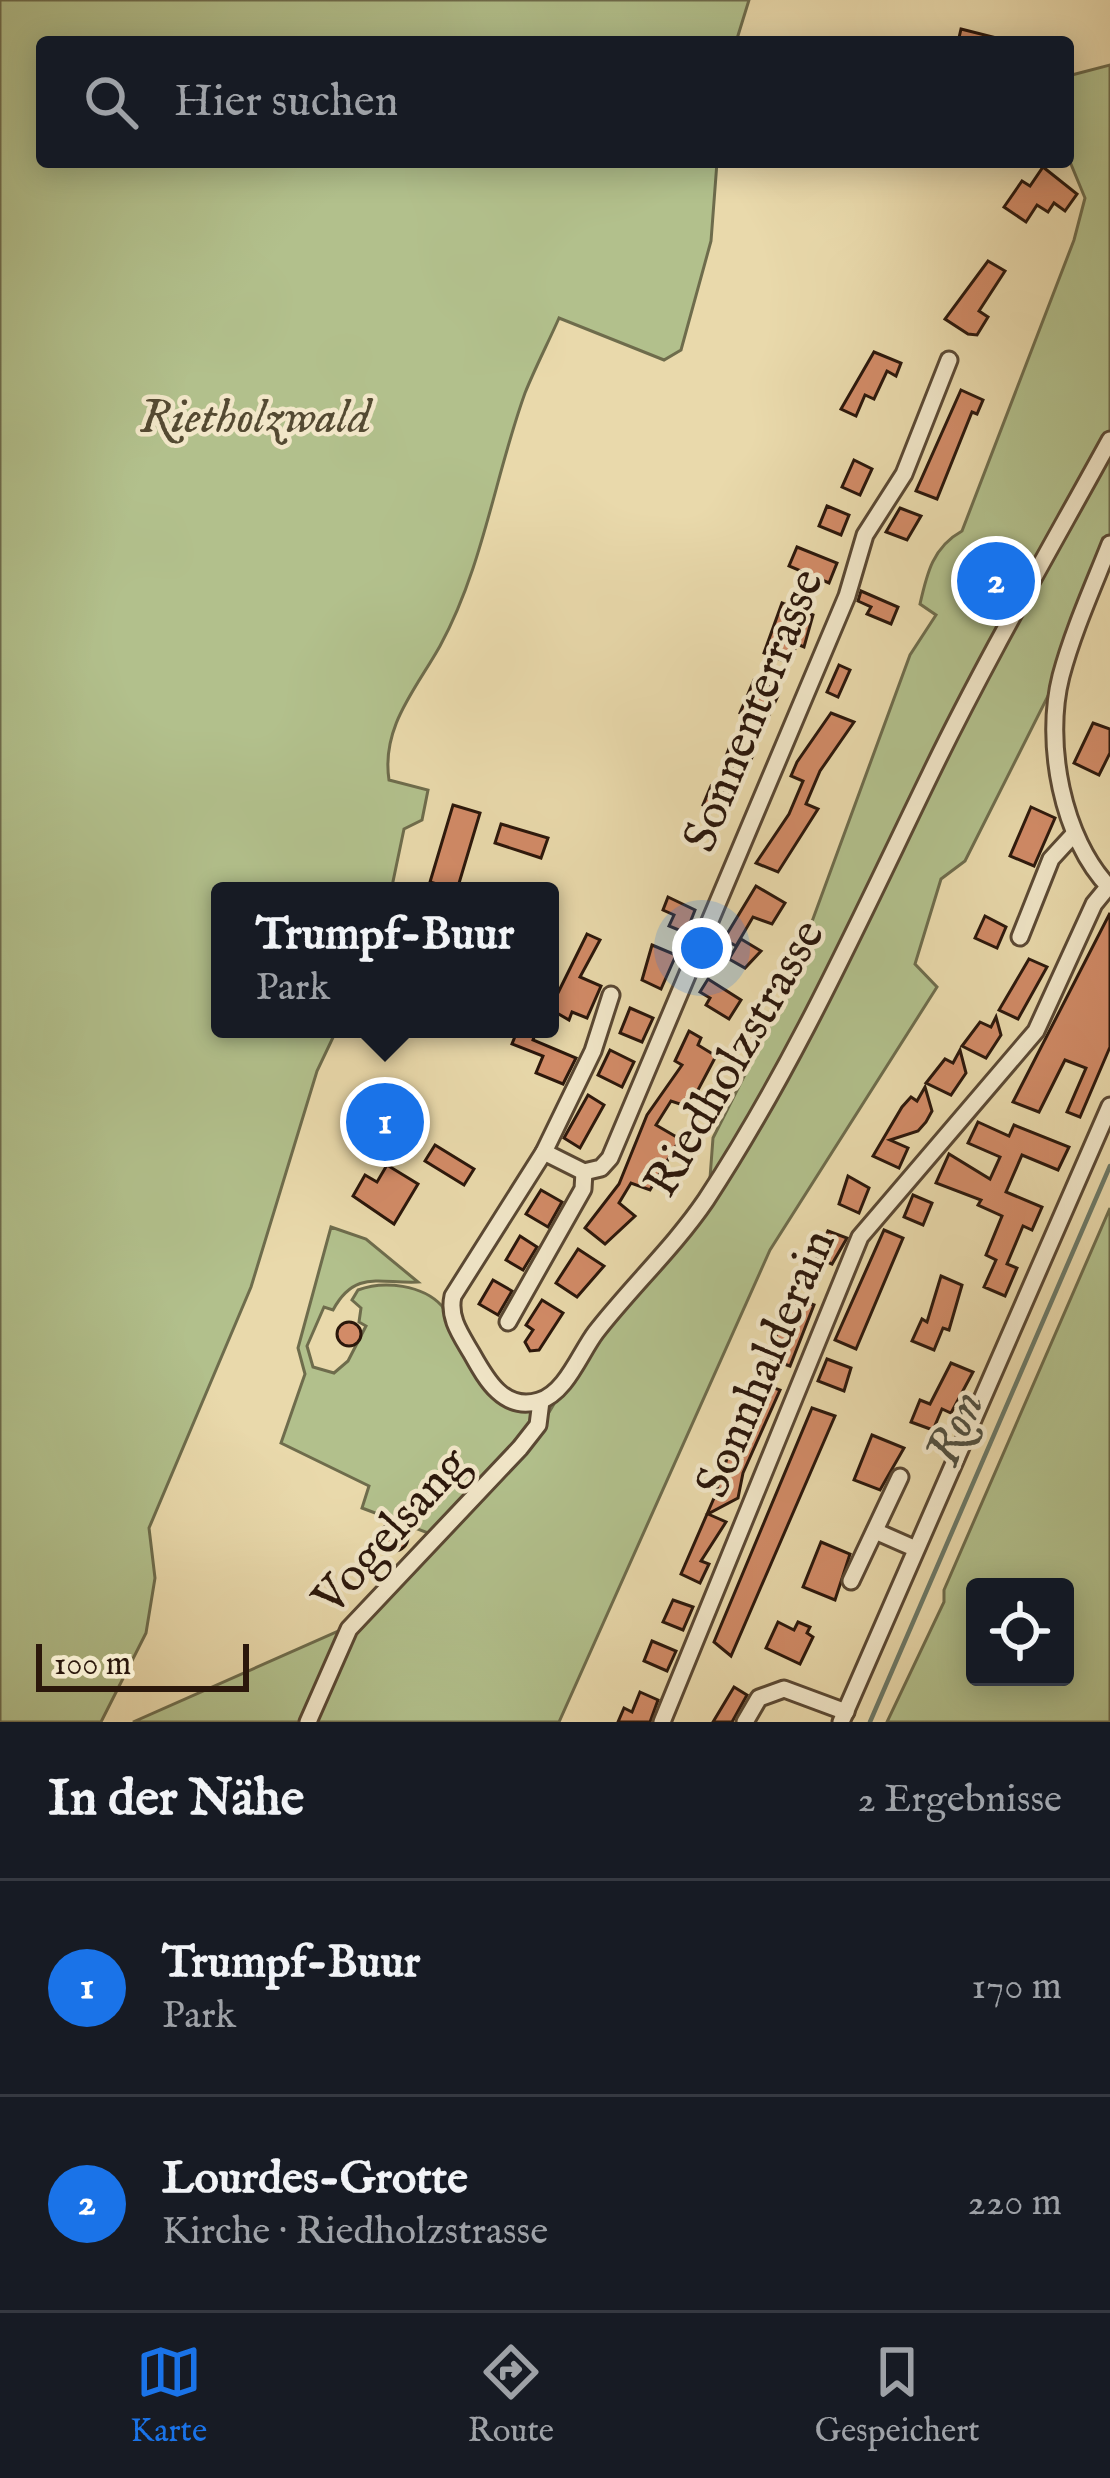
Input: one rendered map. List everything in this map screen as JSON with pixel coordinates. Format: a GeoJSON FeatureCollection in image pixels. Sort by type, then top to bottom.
{"type":"FeatureCollection","features":[{"type":"Feature","properties":{"kind":"street","name":"Sonnenterrasse"},"geometry":{"type":"LineString","coordinates":[[584,1172],[601,1168],[618,1142],[847,596],[865,535],[904,474],[949,360]]}},
{"type":"Feature","properties":{"kind":"street","name":"Riedholzstrasse"},"geometry":{"type":"LineString","coordinates":[[541,1400],[553,1394],[597,1330],[702,1205],[773,1090],[808,1015],[871,906],[950,736],[1110,440]]}},
{"type":"Feature","properties":{"kind":"street"},"geometry":{"type":"LineString","coordinates":[[1109,887],[1074,833],[1055,711],[1060,678],[1110,544]]}},
{"type":"Feature","properties":{"kind":"street"},"geometry":{"type":"LineString","coordinates":[[1019,937],[1051,859],[1074,833]]}},
{"type":"Feature","properties":{"kind":"street","name":"Sonnhalderain"},"geometry":{"type":"LineString","coordinates":[[662,1722],[860,1237],[1036,1031],[1094,904],[1109,887]]}},
{"type":"Feature","properties":{"kind":"street"},"geometry":{"type":"LineString","coordinates":[[541,1400],[510,1400],[489,1384],[451,1305],[544,1152],[593,1051],[610,995]]}},
{"type":"Feature","properties":{"kind":"street"},"geometry":{"type":"LineString","coordinates":[[745,1722],[759,1697],[784,1689],[843,1717],[1110,1106]]}},
{"type":"Feature","properties":{"kind":"street"},"geometry":{"type":"LineString","coordinates":[[508,1322],[584,1189],[584,1172],[544,1152]]}},
{"type":"Feature","properties":{"kind":"street","name":"Vogelsang"},"geometry":{"type":"LineString","coordinates":[[308,1722],[349,1629],[520,1448],[538,1424],[541,1400]]}},
{"type":"Feature","properties":{"kind":"street"},"geometry":{"type":"LineString","coordinates":[[851,1581],[900,1477]]}},
{"type":"Feature","properties":{"kind":"street"},"geometry":{"type":"LineString","coordinates":[[874,1531],[916,1550]]}},
{"type":"Feature","properties":{"kind":"green space","name":"Rietholzwald"},"geometry":{"type":"Polygon","coordinates":[[[0,0],[749,0],[738,36],[36,36],[36,168],[717,168],[711,241],[681,350],[664,360],[559,318],[533,374],[455,616],[402,709],[390,743],[389,780],[428,790],[422,820],[404,829],[393,882],[211,882],[211,1038],[333,1038],[317,1071],[251,1287],[149,1528],[155,1578],[146,1633],[101,1722],[0,1722],[0,0]]]}},
{"type":"Feature","properties":{"kind":"green space"},"geometry":{"type":"Polygon","coordinates":[[[1110,65],[1110,541],[1048,696],[965,861],[941,879],[915,964],[937,987],[770,1250],[559,1722],[311,1722],[344,1644],[533,1439],[576,1367],[708,1205],[713,1138],[785,995],[910,655],[936,615],[920,604],[929,571],[944,545],[962,531],[1074,240],[1085,198],[1073,168],[1074,74],[1110,65]]]}},
{"type":"Feature","properties":{"kind":"green space"},"geometry":{"type":"Polygon","coordinates":[[[361,1099],[421,1134],[411,1151],[406,1149],[400,1159],[394,1156],[385,1132],[352,1113],[361,1099]]]}},
{"type":"Feature","properties":{"kind":"green space"},"geometry":{"type":"Polygon","coordinates":[[[1110,1208],[1110,1722],[887,1722],[944,1602],[944,1590],[1110,1208]]]}},
{"type":"Feature","properties":{"kind":"green space"},"geometry":{"type":"Polygon","coordinates":[[[331,1227],[366,1239],[418,1282],[370,1281],[350,1289],[333,1310],[324,1307],[307,1346],[313,1367],[334,1373],[348,1361],[366,1326],[359,1322],[361,1308],[352,1300],[358,1290],[403,1286],[425,1293],[442,1306],[483,1386],[532,1410],[537,1418],[436,1536],[362,1508],[369,1486],[281,1443],[305,1374],[298,1348],[331,1227]]]}},
{"type":"Feature","properties":{"kind":"green space"},"geometry":{"type":"Polygon","coordinates":[[[341,1630],[303,1722],[133,1722],[341,1630]]]}},
{"type":"Feature","properties":{"kind":"building"},"geometry":{"type":"Polygon","coordinates":[[[961,29],[989,36],[959,36],[961,29]]]}},
{"type":"Feature","properties":{"kind":"building"},"geometry":{"type":"Polygon","coordinates":[[[1044,168],[1077,194],[1065,211],[1054,203],[1048,212],[1037,205],[1026,222],[1004,207],[1022,181],[1030,186],[1044,168]]]}},
{"type":"Feature","properties":{"kind":"building"},"geometry":{"type":"Polygon","coordinates":[[[988,261],[1005,271],[979,311],[988,317],[977,335],[968,334],[945,319],[988,261]]]}},
{"type":"Feature","properties":{"kind":"building"},"geometry":{"type":"Polygon","coordinates":[[[874,352],[901,363],[896,376],[887,371],[874,399],[865,395],[856,416],[841,409],[874,352]]]}},
{"type":"Feature","properties":{"kind":"building"},"geometry":{"type":"Polygon","coordinates":[[[961,390],[983,400],[977,414],[972,412],[937,499],[916,491],[961,390]]]}},
{"type":"Feature","properties":{"kind":"building"},"geometry":{"type":"Polygon","coordinates":[[[854,460],[872,469],[860,495],[842,487],[854,460]]]}},
{"type":"Feature","properties":{"kind":"building"},"geometry":{"type":"Polygon","coordinates":[[[827,506],[849,515],[841,535],[819,526],[827,506]]]}},
{"type":"Feature","properties":{"kind":"building"},"geometry":{"type":"Polygon","coordinates":[[[900,508],[921,516],[907,540],[886,532],[900,508]]]}},
{"type":"Feature","properties":{"kind":"building"},"geometry":{"type":"Polygon","coordinates":[[[797,547],[837,563],[829,583],[789,566],[797,547]]]}},
{"type":"Feature","properties":{"kind":"building"},"geometry":{"type":"Polygon","coordinates":[[[861,591],[898,607],[891,624],[867,614],[871,607],[858,601],[861,591]]]}},
{"type":"Feature","properties":{"kind":"building"},"geometry":{"type":"Polygon","coordinates":[[[782,603],[813,615],[804,647],[797,644],[789,663],[764,653],[782,603]]]}},
{"type":"Feature","properties":{"kind":"building"},"geometry":{"type":"Polygon","coordinates":[[[839,665],[850,670],[838,697],[827,692],[839,665]]]}},
{"type":"Feature","properties":{"kind":"building"},"geometry":{"type":"Polygon","coordinates":[[[754,680],[780,691],[765,724],[740,713],[754,680]]]}},
{"type":"Feature","properties":{"kind":"building"},"geometry":{"type":"Polygon","coordinates":[[[831,713],[854,722],[820,771],[806,804],[818,809],[778,872],[756,863],[789,814],[803,781],[791,776],[797,762],[831,713]]]}},
{"type":"Feature","properties":{"kind":"building"},"geometry":{"type":"Polygon","coordinates":[[[1093,723],[1110,729],[1110,753],[1099,775],[1074,763],[1093,723]]]}},
{"type":"Feature","properties":{"kind":"building"},"geometry":{"type":"Polygon","coordinates":[[[730,746],[753,755],[745,773],[723,764],[730,746]]]}},
{"type":"Feature","properties":{"kind":"building"},"geometry":{"type":"Polygon","coordinates":[[[711,786],[735,797],[726,816],[703,805],[711,786]]]}},
{"type":"Feature","properties":{"kind":"building"},"geometry":{"type":"Polygon","coordinates":[[[453,805],[480,813],[459,882],[430,882],[453,805]]]}},
{"type":"Feature","properties":{"kind":"building"},"geometry":{"type":"Polygon","coordinates":[[[1031,807],[1055,818],[1034,866],[1010,856],[1031,807]]]}},
{"type":"Feature","properties":{"kind":"building"},"geometry":{"type":"Polygon","coordinates":[[[501,824],[548,838],[541,858],[495,843],[501,824]]]}},
{"type":"Feature","properties":{"kind":"building"},"geometry":{"type":"Polygon","coordinates":[[[756,886],[785,903],[772,924],[753,917],[736,946],[724,939],[756,886]]]}},
{"type":"Feature","properties":{"kind":"building"},"geometry":{"type":"Polygon","coordinates":[[[668,897],[695,910],[686,933],[669,926],[674,915],[663,910],[668,897]]]}},
{"type":"Feature","properties":{"kind":"building"},"geometry":{"type":"Polygon","coordinates":[[[1110,913],[1110,1047],[1080,1117],[1067,1112],[1086,1068],[1065,1060],[1039,1112],[1013,1102],[1110,913]]]}},
{"type":"Feature","properties":{"kind":"building"},"geometry":{"type":"Polygon","coordinates":[[[985,916],[1006,927],[997,948],[975,938],[985,916]]]}},
{"type":"Feature","properties":{"kind":"building"},"geometry":{"type":"Polygon","coordinates":[[[587,934],[600,940],[580,977],[601,986],[587,1018],[572,1012],[569,1020],[559,1014],[559,991],[587,934]]]}},
{"type":"Feature","properties":{"kind":"building"},"geometry":{"type":"Polygon","coordinates":[[[741,939],[761,951],[745,968],[729,959],[741,939]]]}},
{"type":"Feature","properties":{"kind":"building"},"geometry":{"type":"Polygon","coordinates":[[[652,945],[676,955],[661,989],[642,980],[652,945]]]}},
{"type":"Feature","properties":{"kind":"building"},"geometry":{"type":"Polygon","coordinates":[[[1029,959],[1047,967],[1018,1019],[999,1010],[1029,959]]]}},
{"type":"Feature","properties":{"kind":"building"},"geometry":{"type":"Polygon","coordinates":[[[708,979],[741,1000],[729,1019],[706,1005],[710,998],[700,992],[708,979]]]}},
{"type":"Feature","properties":{"kind":"building"},"geometry":{"type":"Polygon","coordinates":[[[630,1008],[653,1018],[642,1042],[620,1033],[630,1008]]]}},
{"type":"Feature","properties":{"kind":"building"},"geometry":{"type":"Polygon","coordinates":[[[996,1017],[1001,1035],[986,1058],[962,1046],[980,1022],[991,1027],[996,1017]]]}},
{"type":"Feature","properties":{"kind":"building"},"geometry":{"type":"Polygon","coordinates":[[[689,1031],[701,1038],[698,1045],[716,1056],[689,1107],[671,1101],[656,1125],[680,1139],[650,1190],[631,1183],[619,1203],[635,1216],[605,1244],[585,1228],[619,1184],[647,1115],[682,1065],[675,1061],[689,1031]]]}},
{"type":"Feature","properties":{"kind":"building"},"geometry":{"type":"Polygon","coordinates":[[[514,1038],[534,1038],[576,1058],[563,1084],[536,1073],[543,1056],[512,1044],[514,1038]]]}},
{"type":"Feature","properties":{"kind":"building"},"geometry":{"type":"Polygon","coordinates":[[[610,1050],[634,1062],[622,1087],[598,1075],[610,1050]]]}},
{"type":"Feature","properties":{"kind":"building"},"geometry":{"type":"Polygon","coordinates":[[[960,1050],[966,1073],[951,1095],[926,1083],[945,1059],[953,1063],[960,1050]]]}},
{"type":"Feature","properties":{"kind":"building"},"geometry":{"type":"Polygon","coordinates":[[[925,1087],[932,1111],[926,1122],[918,1131],[890,1140],[908,1148],[899,1168],[873,1156],[902,1107],[911,1097],[917,1101],[925,1087]]]}},
{"type":"Feature","properties":{"kind":"building"},"geometry":{"type":"Polygon","coordinates":[[[588,1095],[604,1105],[580,1148],[564,1138],[588,1095]]]}},
{"type":"Feature","properties":{"kind":"building"},"geometry":{"type":"Polygon","coordinates":[[[978,1122],[1009,1136],[1014,1125],[1069,1147],[1058,1170],[1022,1155],[1006,1192],[1042,1207],[1032,1230],[1023,1226],[1007,1264],[1017,1268],[1005,1296],[984,1287],[996,1260],[986,1255],[1002,1216],[978,1205],[981,1200],[936,1183],[949,1154],[990,1179],[1000,1157],[968,1143],[978,1122]]]}},
{"type":"Feature","properties":{"kind":"building"},"geometry":{"type":"Polygon","coordinates":[[[435,1145],[474,1169],[464,1185],[425,1161],[435,1145]]]}},
{"type":"Feature","properties":{"kind":"building"},"geometry":{"type":"Polygon","coordinates":[[[387,1165],[418,1184],[394,1224],[353,1196],[365,1175],[377,1182],[387,1165]]]}},
{"type":"Feature","properties":{"kind":"building"},"geometry":{"type":"Polygon","coordinates":[[[848,1176],[869,1188],[859,1213],[839,1204],[848,1176]]]}},
{"type":"Feature","properties":{"kind":"building"},"geometry":{"type":"Polygon","coordinates":[[[541,1190],[562,1202],[548,1227],[526,1214],[541,1190]]]}},
{"type":"Feature","properties":{"kind":"building"},"geometry":{"type":"Polygon","coordinates":[[[913,1195],[932,1203],[923,1225],[904,1217],[913,1195]]]}},
{"type":"Feature","properties":{"kind":"building"},"geometry":{"type":"Polygon","coordinates":[[[884,1230],[903,1238],[856,1349],[835,1340],[884,1230]]]}},
{"type":"Feature","properties":{"kind":"building"},"geometry":{"type":"Polygon","coordinates":[[[828,1231],[847,1238],[832,1264],[817,1258],[828,1231]]]}},
{"type":"Feature","properties":{"kind":"building"},"geometry":{"type":"Polygon","coordinates":[[[520,1236],[537,1247],[523,1270],[506,1260],[520,1236]]]}},
{"type":"Feature","properties":{"kind":"building"},"geometry":{"type":"Polygon","coordinates":[[[578,1249],[604,1266],[577,1297],[556,1283],[578,1249]]]}},
{"type":"Feature","properties":{"kind":"building"},"geometry":{"type":"Polygon","coordinates":[[[941,1276],[962,1285],[949,1330],[943,1328],[934,1350],[912,1341],[922,1319],[927,1322],[941,1276]]]}},
{"type":"Feature","properties":{"kind":"building"},"geometry":{"type":"Polygon","coordinates":[[[493,1280],[512,1291],[498,1315],[479,1304],[493,1280]]]}},
{"type":"Feature","properties":{"kind":"building"},"geometry":{"type":"Polygon","coordinates":[[[792,1297],[814,1305],[790,1366],[767,1358],[792,1297]]]}},
{"type":"Feature","properties":{"kind":"building"},"geometry":{"type":"Polygon","coordinates":[[[542,1300],[563,1313],[539,1350],[530,1351],[525,1342],[533,1330],[526,1325],[542,1300]]]}},
{"type":"Feature","properties":{"kind":"building"},"geometry":{"type":"Polygon","coordinates":[[[349,1322],[358,1325],[358,1343],[349,1346],[340,1343],[337,1334],[340,1325],[349,1322]]]}},
{"type":"Feature","properties":{"kind":"building"},"geometry":{"type":"Polygon","coordinates":[[[827,1359],[851,1368],[844,1391],[818,1381],[827,1359]]]}},
{"type":"Feature","properties":{"kind":"building"},"geometry":{"type":"Polygon","coordinates":[[[951,1363],[973,1372],[951,1413],[942,1409],[933,1430],[911,1422],[920,1400],[930,1404],[951,1363]]]}},
{"type":"Feature","properties":{"kind":"building"},"geometry":{"type":"Polygon","coordinates":[[[753,1380],[780,1390],[743,1473],[738,1498],[708,1514],[726,1522],[701,1561],[709,1564],[700,1583],[681,1574],[714,1498],[753,1380]]]}},
{"type":"Feature","properties":{"kind":"building"},"geometry":{"type":"Polygon","coordinates":[[[812,1408],[835,1416],[731,1656],[714,1642],[812,1408]]]}},
{"type":"Feature","properties":{"kind":"building"},"geometry":{"type":"Polygon","coordinates":[[[872,1435],[904,1448],[880,1490],[854,1480],[872,1435]]]}},
{"type":"Feature","properties":{"kind":"building"},"geometry":{"type":"Polygon","coordinates":[[[394,1523],[404,1527],[408,1537],[404,1547],[394,1551],[384,1547],[380,1537],[384,1527],[394,1523]]]}},
{"type":"Feature","properties":{"kind":"building"},"geometry":{"type":"Polygon","coordinates":[[[821,1542],[850,1554],[835,1600],[803,1587],[821,1542]]]}},
{"type":"Feature","properties":{"kind":"building"},"geometry":{"type":"Polygon","coordinates":[[[673,1600],[693,1607],[683,1630],[663,1622],[673,1600]]]}},
{"type":"Feature","properties":{"kind":"building"},"geometry":{"type":"Polygon","coordinates":[[[778,1622],[794,1630],[798,1622],[810,1627],[807,1633],[813,1637],[800,1664],[766,1648],[778,1622]]]}},
{"type":"Feature","properties":{"kind":"building"},"geometry":{"type":"Polygon","coordinates":[[[652,1641],[676,1651],[667,1671],[644,1661],[652,1641]]]}},
{"type":"Feature","properties":{"kind":"building"},"geometry":{"type":"Polygon","coordinates":[[[734,1687],[747,1695],[732,1722],[713,1722],[734,1687]]]}},
{"type":"Feature","properties":{"kind":"building"},"geometry":{"type":"Polygon","coordinates":[[[640,1692],[658,1700],[650,1722],[618,1722],[624,1708],[632,1712],[640,1692]]]}},
{"type":"Feature","properties":{"kind":"waterway","name":"Ron"},"geometry":{"type":"LineString","coordinates":[[870,1722],[1110,1166]]}},
{"type":"Feature","properties":{"kind":"place","name":"Lourdes-Grotte"},"geometry":{"type":"Point","coordinates":[996,581]}},
{"type":"Feature","properties":{"kind":"place","name":"Trumpf-Buur"},"geometry":{"type":"Point","coordinates":[385,1122]}}]}
